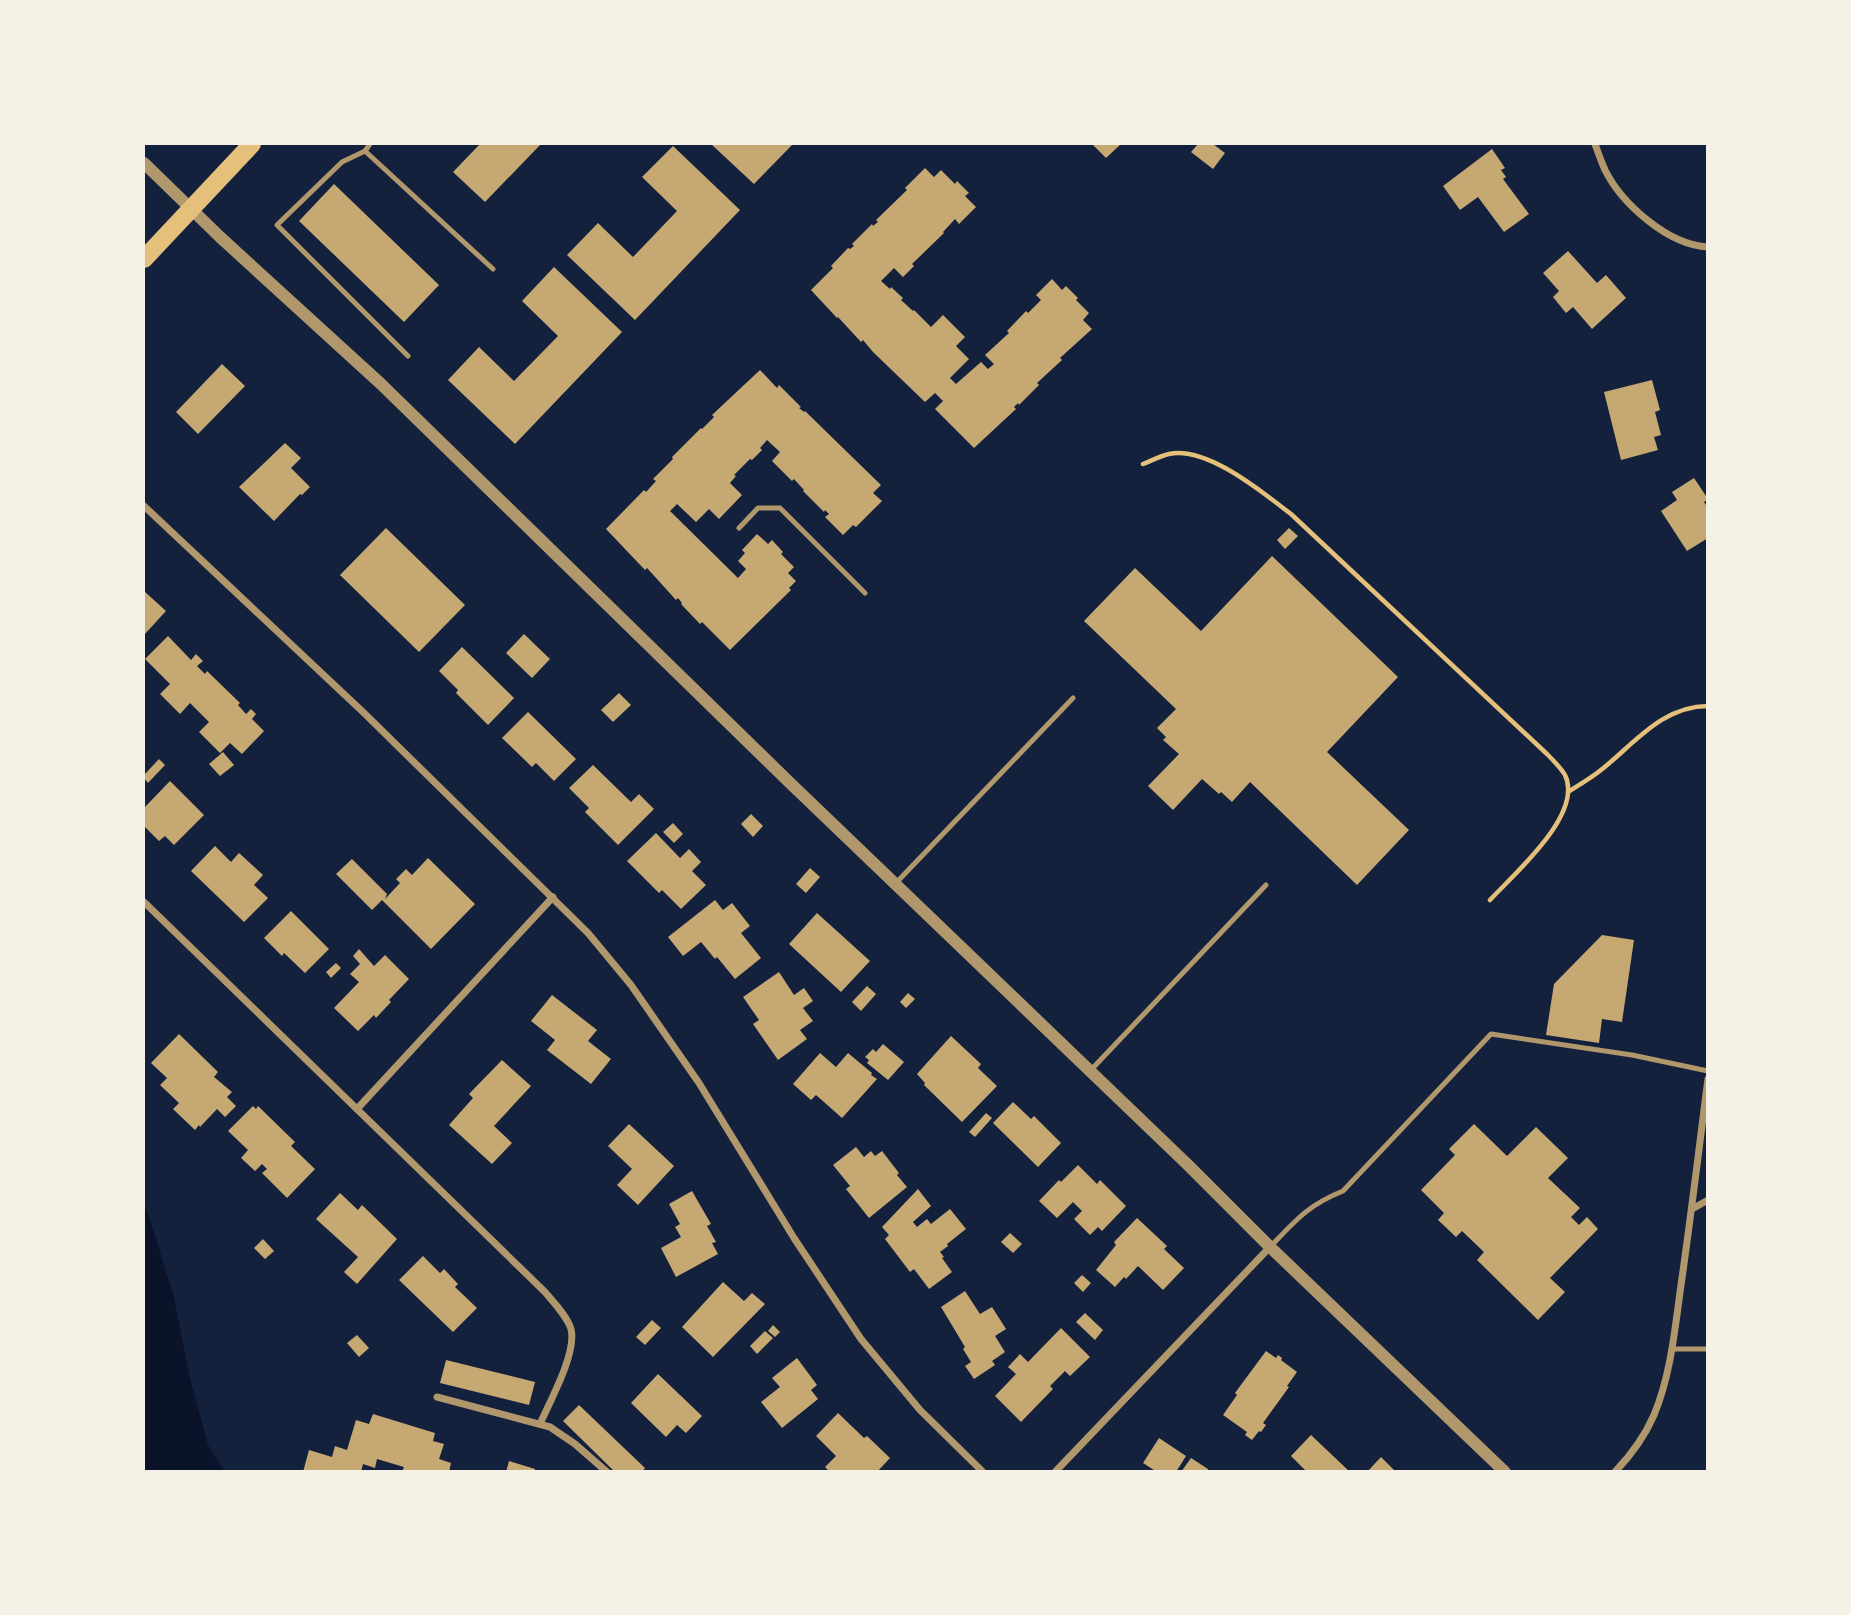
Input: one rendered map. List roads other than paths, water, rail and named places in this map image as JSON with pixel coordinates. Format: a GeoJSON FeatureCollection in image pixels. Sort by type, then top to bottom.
{"type":"FeatureCollection","features":[{"type":"Feature","properties":{"kind":"main road"},"geometry":{"type":"LineString","coordinates":[[144,259],[252,144]]}},
{"type":"Feature","properties":{"kind":"street"},"geometry":{"type":"LineString","coordinates":[[1595,144],[1605,170],[1622,195],[1650,222],[1669,235],[1696,247],[1707,247]]}},
{"type":"Feature","properties":{"kind":"street"},"geometry":{"type":"LineString","coordinates":[[144,163],[382,384],[895,884],[1505,1472]]}},
{"type":"Feature","properties":{"kind":"street"},"geometry":{"type":"LineString","coordinates":[[144,506],[363,712],[588,933],[631,985],[692,1072],[794,1238],[861,1339],[920,1410],[983,1472]]}},
{"type":"Feature","properties":{"kind":"street"},"geometry":{"type":"LineString","coordinates":[[357,1108],[553,897]]}},
{"type":"Feature","properties":{"kind":"street"},"geometry":{"type":"LineString","coordinates":[[144,902],[545,1292],[568,1323],[572,1339],[570,1355],[540,1424]]}},
{"type":"Feature","properties":{"kind":"street"},"geometry":{"type":"LineString","coordinates":[[1615,1472],[1641,1440],[1662,1392],[1672,1349],[1707,1079]]}},
{"type":"Feature","properties":{"kind":"street"},"geometry":{"type":"LineString","coordinates":[[1692,1209],[1707,1200]]}},
{"type":"Feature","properties":{"kind":"street"},"geometry":{"type":"LineString","coordinates":[[1055,1472],[1270,1247]]}},
{"type":"Feature","properties":{"kind":"street"},"geometry":{"type":"LineString","coordinates":[[437,1397],[550,1427],[575,1444],[607,1472]]}},
{"type":"Feature","properties":{"kind":"lane"},"geometry":{"type":"LineString","coordinates":[[370,144],[365,151],[342,162],[277,225],[408,356]]}},
{"type":"Feature","properties":{"kind":"lane"},"geometry":{"type":"LineString","coordinates":[[365,151],[493,269]]}},
{"type":"Feature","properties":{"kind":"lane"},"geometry":{"type":"LineString","coordinates":[[739,528],[758,508],[780,509],[865,593]]}},
{"type":"Feature","properties":{"kind":"lane"},"geometry":{"type":"LineString","coordinates":[[895,884],[1073,698]]}},
{"type":"Feature","properties":{"kind":"lane"},"geometry":{"type":"LineString","coordinates":[[1090,1071],[1266,885]]}},
{"type":"Feature","properties":{"kind":"lane"},"geometry":{"type":"LineString","coordinates":[[1270,1247],[1310,1208],[1343,1191],[1491,1034],[1632,1055],[1707,1071]]}},
{"type":"Feature","properties":{"kind":"lane"},"geometry":{"type":"LineString","coordinates":[[1672,1349],[1707,1349]]}},
{"type":"Feature","properties":{"kind":"water"},"geometry":{"type":"Polygon","coordinates":[[[144,1206],[174,1297],[190,1378],[208,1445],[224,1471],[144,1471],[144,1206]]]}}]}
